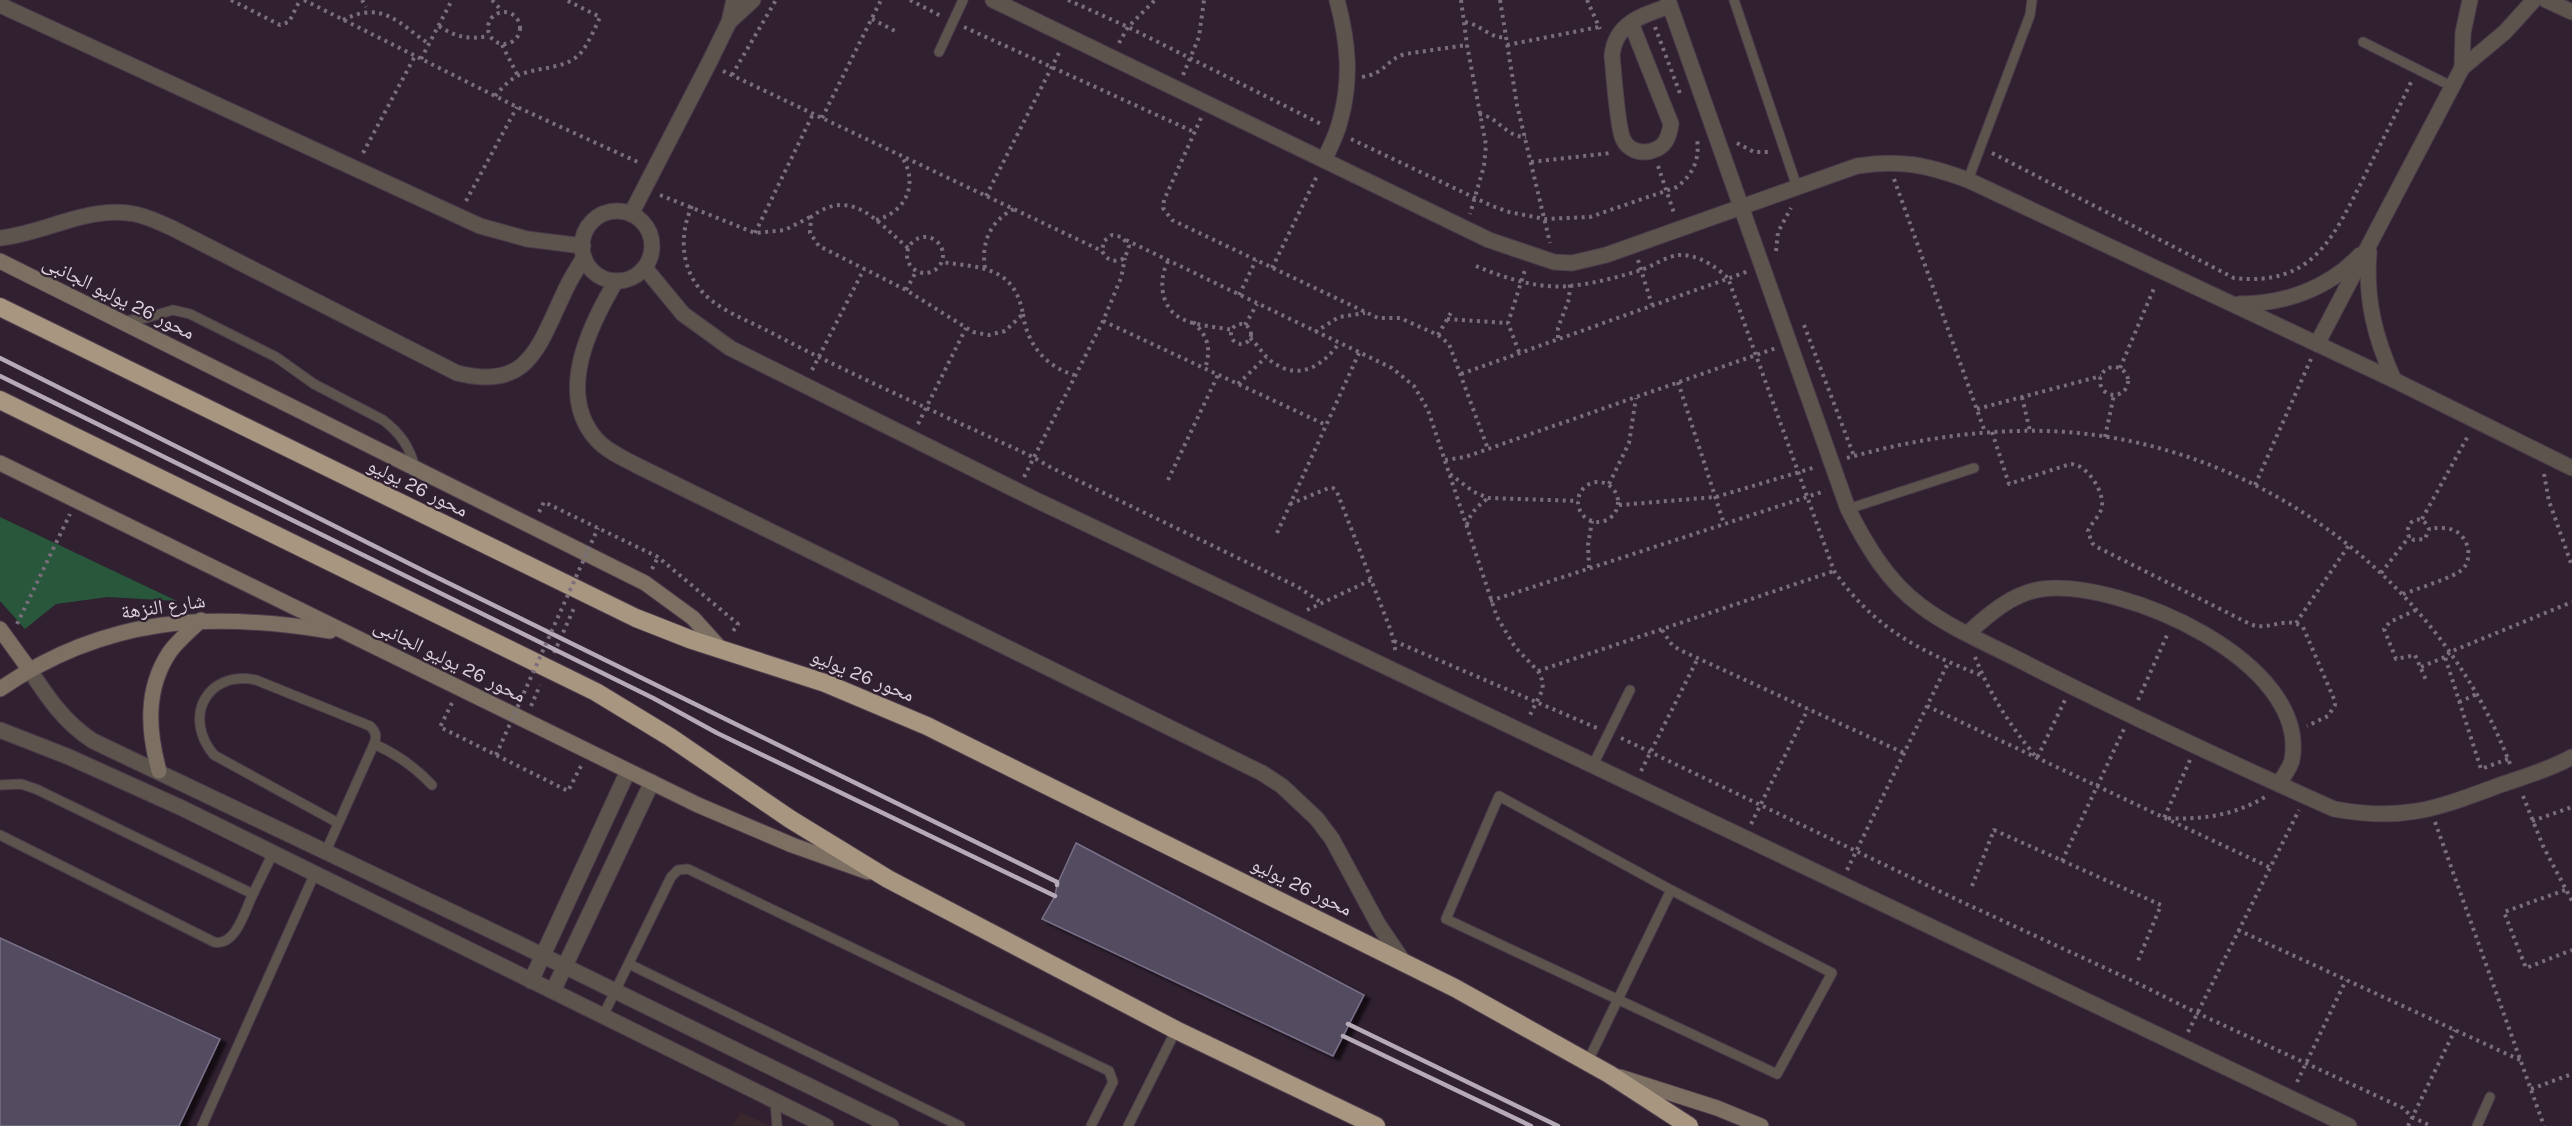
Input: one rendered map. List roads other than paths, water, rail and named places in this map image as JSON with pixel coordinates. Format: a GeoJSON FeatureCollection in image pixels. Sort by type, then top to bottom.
{"type":"FeatureCollection","features":[{"type":"Feature","properties":{"kind":"highway","name":"محور 26 يوليو"},"geometry":{"type":"LineString","coordinates":[[0,307],[654,626],[825,683],[919,722],[1403,961],[1588,1061],[1689,1126]]}},
{"type":"Feature","properties":{"kind":"highway"},"geometry":{"type":"LineString","coordinates":[[0,400],[596,692],[643,720],[790,819],[888,879],[1176,1030],[1376,1126]]}},
{"type":"Feature","properties":{"kind":"main road","name":"محور 26 يوليو الجانبى"},"geometry":{"type":"LineString","coordinates":[[0,261],[645,583],[693,618],[720,648]]}},
{"type":"Feature","properties":{"kind":"main road","name":"محور 26 يوليو الجانبى"},"geometry":{"type":"LineString","coordinates":[[0,463],[628,771],[754,830],[888,879]]}},
{"type":"Feature","properties":{"kind":"main road","name":"شارع النزهة"},"geometry":{"type":"LineString","coordinates":[[0,689],[29,669],[70,650],[112,635],[156,625],[201,620],[273,622],[345,633]]}},
{"type":"Feature","properties":{"kind":"main road"},"geometry":{"type":"LineString","coordinates":[[159,771],[151,742],[150,705],[155,681],[169,652],[201,620]]}},
{"type":"Feature","properties":{"kind":"main road"},"geometry":{"type":"LineString","coordinates":[[4,635],[29,669]]}},
{"type":"Feature","properties":{"kind":"main road"},"geometry":{"type":"LineString","coordinates":[[1609,1074],[1674,1093],[1761,1126]]}},
{"type":"Feature","properties":{"kind":"street"},"geometry":{"type":"LineString","coordinates":[[631,214],[710,63],[729,22],[734,0]]}},
{"type":"Feature","properties":{"kind":"street"},"geometry":{"type":"LineString","coordinates":[[729,22],[753,0]]}},
{"type":"Feature","properties":{"kind":"street"},"geometry":{"type":"LineString","coordinates":[[993,0],[1465,229],[1554,262],[1572,263],[1634,246],[1857,166],[1887,161],[1934,168],[1968,180],[2394,380],[2572,468]]}},
{"type":"Feature","properties":{"kind":"street"},"geometry":{"type":"LineString","coordinates":[[1324,160],[1340,122],[1348,80],[1347,38],[1337,0]]}},
{"type":"Feature","properties":{"kind":"street"},"geometry":{"type":"LineString","coordinates":[[2317,344],[2462,68],[2463,33],[2470,0]]}},
{"type":"Feature","properties":{"kind":"street"},"geometry":{"type":"LineString","coordinates":[[2462,68],[2505,32],[2534,0]]}},
{"type":"Feature","properties":{"kind":"street"},"geometry":{"type":"LineString","coordinates":[[2546,0],[2572,12]]}},
{"type":"Feature","properties":{"kind":"street"},"geometry":{"type":"LineString","coordinates":[[1631,23],[1671,124],[1669,138],[1653,151],[1632,150],[1623,139],[1612,56],[1613,42],[1620,31],[1631,23],[1669,3],[1848,509],[1861,537],[1878,562],[1898,586],[1921,607],[2072,687],[2334,809],[2366,815],[2398,815],[2430,810],[2572,758]]}},
{"type":"Feature","properties":{"kind":"street"},"geometry":{"type":"LineString","coordinates":[[0,5],[458,215],[503,234],[584,252],[597,274],[616,281],[632,278],[645,268],[650,259],[651,237],[640,219],[631,214],[621,211],[602,215],[588,228],[584,252],[539,346],[529,361],[504,376],[488,378],[457,373],[174,229],[136,214],[95,213],[36,232],[0,238]]}},
{"type":"Feature","properties":{"kind":"street"},"geometry":{"type":"LineString","coordinates":[[2232,304],[2258,304],[2284,300],[2309,291],[2331,279],[2352,263],[2370,243]]}},
{"type":"Feature","properties":{"kind":"street"},"geometry":{"type":"LineString","coordinates":[[2370,243],[2367,281],[2373,327],[2394,380]]}},
{"type":"Feature","properties":{"kind":"street"},"geometry":{"type":"LineString","coordinates":[[645,268],[671,301],[698,327],[730,348],[1017,490],[2349,1126]]}},
{"type":"Feature","properties":{"kind":"street"},"geometry":{"type":"LineString","coordinates":[[616,281],[599,310],[582,353],[578,374],[578,392],[582,411],[589,429],[598,441],[636,465],[1262,773],[1288,791],[1317,819],[1332,839],[1378,924],[1403,961]]}},
{"type":"Feature","properties":{"kind":"street"},"geometry":{"type":"LineString","coordinates":[[1968,633],[2012,599],[2039,589],[2068,587],[2097,593],[2175,619],[2212,638],[2245,662],[2267,682],[2282,706],[2293,733],[2292,762],[2279,784]]}},
{"type":"Feature","properties":{"kind":"street"},"geometry":{"type":"LineString","coordinates":[[29,669],[55,709],[79,732],[93,741],[326,851],[891,1126]]}},
{"type":"Feature","properties":{"kind":"street"},"geometry":{"type":"LineString","coordinates":[[0,730],[80,762],[184,809],[826,1126]]}},
{"type":"Feature","properties":{"kind":"street"},"geometry":{"type":"LineString","coordinates":[[531,981],[628,771]]}},
{"type":"Feature","properties":{"kind":"street"},"geometry":{"type":"LineString","coordinates":[[553,991],[652,782]]}},
{"type":"Feature","properties":{"kind":"street"},"geometry":{"type":"LineString","coordinates":[[315,873],[326,851]]}},
{"type":"Feature","properties":{"kind":"lane"},"geometry":{"type":"LineString","coordinates":[[939,52],[963,0]]}},
{"type":"Feature","properties":{"kind":"lane"},"geometry":{"type":"LineString","coordinates":[[1734,0],[1797,187]]}},
{"type":"Feature","properties":{"kind":"lane"},"geometry":{"type":"LineString","coordinates":[[1968,180],[2030,15],[2032,0]]}},
{"type":"Feature","properties":{"kind":"lane"},"geometry":{"type":"LineString","coordinates":[[2362,42],[2453,87]]}},
{"type":"Feature","properties":{"kind":"lane"},"geometry":{"type":"LineString","coordinates":[[122,321],[146,318],[173,310],[190,314],[219,328],[276,357],[314,384],[393,427],[407,446],[415,468]]}},
{"type":"Feature","properties":{"kind":"lane"},"geometry":{"type":"LineString","coordinates":[[1848,509],[1974,468]]}},
{"type":"Feature","properties":{"kind":"lane"},"geometry":{"type":"LineString","coordinates":[[326,851],[374,744],[376,736],[370,726],[256,680],[243,678],[229,680],[217,686],[204,699],[199,714],[199,729],[204,743],[214,755],[338,823]]}},
{"type":"Feature","properties":{"kind":"lane"},"geometry":{"type":"LineString","coordinates":[[1593,765],[1630,690]]}},
{"type":"Feature","properties":{"kind":"lane"},"geometry":{"type":"LineString","coordinates":[[374,744],[402,758],[432,785]]}},
{"type":"Feature","properties":{"kind":"lane"},"geometry":{"type":"LineString","coordinates":[[0,785],[21,784],[36,789],[253,894]]}},
{"type":"Feature","properties":{"kind":"lane"},"geometry":{"type":"LineString","coordinates":[[1498,796],[1671,890],[1832,973],[1777,1074],[1618,999],[1446,919],[1498,796]]}},
{"type":"Feature","properties":{"kind":"lane"},"geometry":{"type":"LineString","coordinates":[[0,835],[220,943],[231,938],[273,853]]}},
{"type":"Feature","properties":{"kind":"lane"},"geometry":{"type":"LineString","coordinates":[[603,1016],[670,877],[678,870],[688,869],[1109,1071],[1113,1082],[1091,1126]]}},
{"type":"Feature","properties":{"kind":"lane"},"geometry":{"type":"LineString","coordinates":[[202,1126],[315,873]]}},
{"type":"Feature","properties":{"kind":"lane"},"geometry":{"type":"LineString","coordinates":[[1588,1061],[1671,890]]}},
{"type":"Feature","properties":{"kind":"lane"},"geometry":{"type":"LineString","coordinates":[[629,964],[960,1126]]}},
{"type":"Feature","properties":{"kind":"lane"},"geometry":{"type":"LineString","coordinates":[[1128,1126],[1176,1030]]}},
{"type":"Feature","properties":{"kind":"lane"},"geometry":{"type":"LineString","coordinates":[[2477,1126],[2490,1097]]}},
{"type":"Feature","properties":{"kind":"lane"},"geometry":{"type":"LineString","coordinates":[[775,1100],[777,1126]]}},
{"type":"Feature","properties":{"kind":"railway"},"geometry":{"type":"LineString","coordinates":[[0,358],[432,575],[1057,882],[1057,885]]}},
{"type":"Feature","properties":{"kind":"railway"},"geometry":{"type":"LineString","coordinates":[[0,376],[653,698],[717,733],[1055,896]]}},
{"type":"Feature","properties":{"kind":"railway"},"geometry":{"type":"LineString","coordinates":[[1348,1024],[1558,1126]]}},
{"type":"Feature","properties":{"kind":"railway"},"geometry":{"type":"LineString","coordinates":[[1343,1036],[1531,1126]]}}]}
